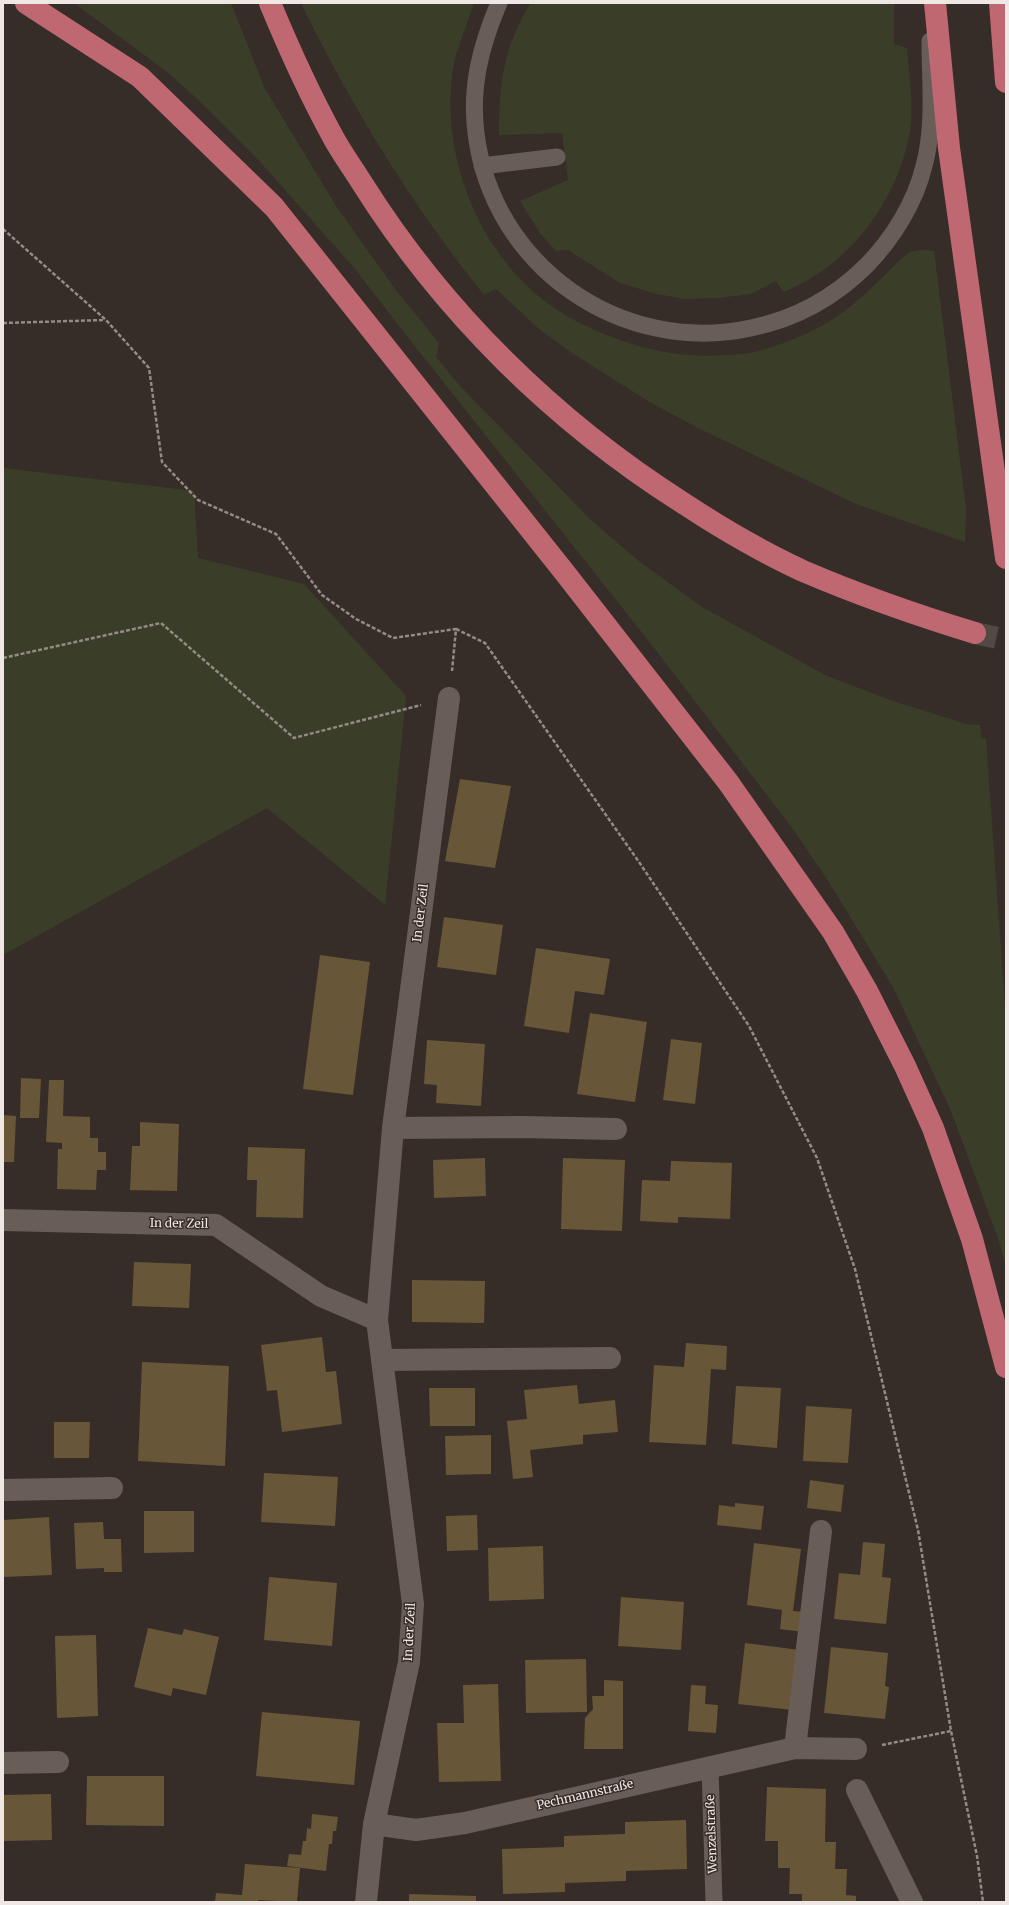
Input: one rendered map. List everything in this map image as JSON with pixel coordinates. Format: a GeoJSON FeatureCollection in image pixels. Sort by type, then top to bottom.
{"type":"FeatureCollection","features":[{"type":"Feature","properties":{"kind":"highway"},"geometry":{"type":"LineString","coordinates":[[26,3],[140,77],[274,207],[565,573],[728,782],[833,932],[867,991],[905,1066],[933,1128],[972,1239],[1006,1367]]}},
{"type":"Feature","properties":{"kind":"highway"},"geometry":{"type":"LineString","coordinates":[[270,3],[292,57],[334,139],[383,217],[439,290],[501,358],[569,420],[648,481],[720,527],[801,570],[887,605],[974,633]]}},
{"type":"Feature","properties":{"kind":"highway"},"geometry":{"type":"LineString","coordinates":[[935,3],[949,148],[1006,558]]}},
{"type":"Feature","properties":{"kind":"highway"},"geometry":{"type":"LineString","coordinates":[[1000,3],[1006,82]]}},
{"type":"Feature","properties":{"kind":"street","name":"In der Zeil"},"geometry":{"type":"LineString","coordinates":[[366,1902],[374,1824],[409,1662],[413,1604],[377,1320],[393,1128],[449,698]]}},
{"type":"Feature","properties":{"kind":"street"},"geometry":{"type":"LineString","coordinates":[[393,1128],[521,1127],[616,1129]]}},
{"type":"Feature","properties":{"kind":"street","name":"In der Zeil"},"geometry":{"type":"LineString","coordinates":[[3,1220],[216,1225],[321,1296],[377,1320]]}},
{"type":"Feature","properties":{"kind":"street"},"geometry":{"type":"LineString","coordinates":[[383,1360],[610,1358]]}},
{"type":"Feature","properties":{"kind":"street"},"geometry":{"type":"LineString","coordinates":[[3,1490],[112,1488]]}},
{"type":"Feature","properties":{"kind":"street"},"geometry":{"type":"LineString","coordinates":[[795,1748],[821,1531]]}},
{"type":"Feature","properties":{"kind":"street","name":"Pechmannstraße"},"geometry":{"type":"LineString","coordinates":[[374,1824],[416,1830],[465,1823],[795,1748],[856,1749]]}},
{"type":"Feature","properties":{"kind":"street"},"geometry":{"type":"LineString","coordinates":[[3,1763],[58,1762]]}},
{"type":"Feature","properties":{"kind":"street"},"geometry":{"type":"LineString","coordinates":[[857,1790],[912,1902]]}},
{"type":"Feature","properties":{"kind":"lane"},"geometry":{"type":"LineString","coordinates":[[499,3],[486,32],[477,72],[474,99],[476,133],[482,166],[497,204],[510,227],[529,254],[552,278],[578,297],[596,307],[638,325],[670,332],[704,334],[736,332],[769,325],[811,307],[855,278],[878,254],[897,227],[913,198],[924,167],[931,135],[929,3]]}},
{"type":"Feature","properties":{"kind":"lane"},"geometry":{"type":"LineString","coordinates":[[482,166],[558,157]]}},
{"type":"Feature","properties":{"kind":"lane","name":"Wenzelstraße"},"geometry":{"type":"LineString","coordinates":[[710,1767],[714,1902]]}},
{"type":"Feature","properties":{"kind":"path"},"geometry":{"type":"LineString","coordinates":[[3,229],[106,320],[149,368],[162,462],[198,500],[276,534],[322,595],[356,619],[393,638],[456,629],[485,643],[639,862],[749,1026],[817,1158],[855,1269],[916,1522],[951,1731],[977,1856],[983,1902]]}},
{"type":"Feature","properties":{"kind":"path"},"geometry":{"type":"LineString","coordinates":[[3,323],[106,320]]}},
{"type":"Feature","properties":{"kind":"path"},"geometry":{"type":"LineString","coordinates":[[3,658],[161,623],[294,738],[449,698],[456,629]]}},
{"type":"Feature","properties":{"kind":"path"},"geometry":{"type":"LineString","coordinates":[[856,1749],[951,1731]]}},
{"type":"Feature","properties":{"kind":"green space"},"geometry":{"type":"Polygon","coordinates":[[[74,3],[231,3],[264,87],[336,206],[395,289],[439,343],[436,357],[461,387],[591,520],[640,562],[702,607],[827,676],[893,701],[966,724],[980,725],[981,738],[986,739],[1006,1021],[1006,1266],[998,1238],[951,1111],[893,987],[827,879],[793,829],[651,644],[356,270],[255,156],[203,104],[166,71],[74,3]]]}},
{"type":"Feature","properties":{"kind":"green space"},"geometry":{"type":"Polygon","coordinates":[[[301,3],[474,3],[453,67],[450,107],[453,139],[460,170],[470,200],[484,229],[501,256],[522,280],[545,301],[561,312],[577,322],[603,334],[641,347],[684,355],[713,356],[755,352],[793,340],[829,322],[857,301],[908,253],[922,250],[934,251],[966,509],[965,542],[856,504],[696,427],[648,401],[569,351],[538,328],[496,289],[484,295],[432,226],[384,154],[320,41],[301,3]]]}},
{"type":"Feature","properties":{"kind":"green space"},"geometry":{"type":"Polygon","coordinates":[[[531,3],[894,3],[894,44],[907,48],[912,111],[910,131],[904,157],[895,182],[867,228],[849,248],[829,266],[807,280],[783,292],[776,281],[751,294],[717,298],[685,299],[657,294],[620,283],[568,250],[556,251],[540,233],[520,201],[568,180],[562,133],[499,135],[500,100],[504,67],[514,35],[531,3]]]}},
{"type":"Feature","properties":{"kind":"green space"},"geometry":{"type":"Polygon","coordinates":[[[3,468],[194,491],[198,558],[304,584],[406,696],[385,905],[267,808],[3,955],[3,468]]]}},
{"type":"Feature","properties":{"kind":"building"},"geometry":{"type":"Polygon","coordinates":[[[460,779],[511,786],[495,868],[445,861],[460,779]]]}},
{"type":"Feature","properties":{"kind":"building"},"geometry":{"type":"Polygon","coordinates":[[[444,917],[503,925],[496,975],[437,967],[444,917]]]}},
{"type":"Feature","properties":{"kind":"building"},"geometry":{"type":"Polygon","coordinates":[[[536,948],[610,959],[604,995],[575,991],[569,1033],[524,1026],[536,948]]]}},
{"type":"Feature","properties":{"kind":"building"},"geometry":{"type":"Polygon","coordinates":[[[320,955],[370,962],[353,1095],[303,1089],[320,955]]]}},
{"type":"Feature","properties":{"kind":"building"},"geometry":{"type":"Polygon","coordinates":[[[590,1013],[647,1022],[635,1102],[577,1094],[590,1013]]]}},
{"type":"Feature","properties":{"kind":"building"},"geometry":{"type":"Polygon","coordinates":[[[671,1039],[702,1043],[695,1104],[663,1100],[671,1039]]]}},
{"type":"Feature","properties":{"kind":"building"},"geometry":{"type":"Polygon","coordinates":[[[427,1040],[485,1044],[481,1106],[436,1103],[437,1085],[424,1084],[427,1040]]]}},
{"type":"Feature","properties":{"kind":"building"},"geometry":{"type":"Polygon","coordinates":[[[21,1078],[41,1079],[39,1118],[20,1118],[21,1078]]]}},
{"type":"Feature","properties":{"kind":"building"},"geometry":{"type":"Polygon","coordinates":[[[49,1080],[64,1080],[63,1116],[90,1117],[90,1138],[98,1138],[98,1152],[106,1152],[106,1170],[97,1170],[96,1190],[57,1189],[58,1149],[62,1149],[62,1143],[46,1142],[49,1080]]]}},
{"type":"Feature","properties":{"kind":"building"},"geometry":{"type":"Polygon","coordinates":[[[3,1115],[16,1116],[14,1162],[3,1162],[3,1115]]]}},
{"type":"Feature","properties":{"kind":"building"},"geometry":{"type":"Polygon","coordinates":[[[140,1122],[179,1124],[177,1191],[130,1190],[132,1146],[140,1146],[140,1122]]]}},
{"type":"Feature","properties":{"kind":"building"},"geometry":{"type":"Polygon","coordinates":[[[248,1147],[305,1149],[303,1218],[256,1217],[257,1180],[247,1180],[248,1147]]]}},
{"type":"Feature","properties":{"kind":"building"},"geometry":{"type":"Polygon","coordinates":[[[485,1158],[486,1196],[434,1198],[433,1160],[485,1158]]]}},
{"type":"Feature","properties":{"kind":"building"},"geometry":{"type":"Polygon","coordinates":[[[563,1158],[625,1160],[622,1231],[561,1229],[563,1158]]]}},
{"type":"Feature","properties":{"kind":"building"},"geometry":{"type":"Polygon","coordinates":[[[671,1161],[732,1163],[730,1219],[678,1217],[678,1223],[640,1221],[642,1180],[670,1181],[671,1161]]]}},
{"type":"Feature","properties":{"kind":"building"},"geometry":{"type":"Polygon","coordinates":[[[134,1262],[191,1264],[189,1308],[132,1306],[134,1262]]]}},
{"type":"Feature","properties":{"kind":"building"},"geometry":{"type":"Polygon","coordinates":[[[412,1280],[485,1281],[484,1323],[412,1322],[412,1280]]]}},
{"type":"Feature","properties":{"kind":"building"},"geometry":{"type":"Polygon","coordinates":[[[322,1337],[326,1372],[336,1371],[342,1424],[282,1432],[277,1390],[267,1391],[261,1345],[322,1337]]]}},
{"type":"Feature","properties":{"kind":"building"},"geometry":{"type":"Polygon","coordinates":[[[686,1343],[727,1346],[726,1370],[711,1369],[706,1445],[649,1442],[654,1365],[684,1367],[686,1343]]]}},
{"type":"Feature","properties":{"kind":"building"},"geometry":{"type":"Polygon","coordinates":[[[142,1362],[229,1366],[225,1466],[138,1461],[142,1362]]]}},
{"type":"Feature","properties":{"kind":"building"},"geometry":{"type":"Polygon","coordinates":[[[577,1385],[579,1404],[615,1400],[618,1432],[583,1435],[583,1444],[530,1450],[533,1477],[513,1479],[507,1421],[527,1419],[524,1390],[577,1385]]]}},
{"type":"Feature","properties":{"kind":"building"},"geometry":{"type":"Polygon","coordinates":[[[736,1386],[781,1388],[777,1448],[732,1444],[736,1386]]]}},
{"type":"Feature","properties":{"kind":"building"},"geometry":{"type":"Polygon","coordinates":[[[429,1388],[475,1388],[475,1426],[430,1426],[429,1388]]]}},
{"type":"Feature","properties":{"kind":"building"},"geometry":{"type":"Polygon","coordinates":[[[806,1406],[852,1409],[848,1463],[803,1461],[806,1406]]]}},
{"type":"Feature","properties":{"kind":"building"},"geometry":{"type":"Polygon","coordinates":[[[54,1422],[90,1422],[89,1458],[54,1458],[54,1422]]]}},
{"type":"Feature","properties":{"kind":"building"},"geometry":{"type":"Polygon","coordinates":[[[491,1435],[491,1474],[446,1475],[445,1436],[491,1435]]]}},
{"type":"Feature","properties":{"kind":"building"},"geometry":{"type":"Polygon","coordinates":[[[264,1473],[338,1477],[335,1526],[261,1522],[264,1473]]]}},
{"type":"Feature","properties":{"kind":"building"},"geometry":{"type":"Polygon","coordinates":[[[810,1480],[844,1485],[841,1512],[807,1508],[810,1480]]]}},
{"type":"Feature","properties":{"kind":"building"},"geometry":{"type":"Polygon","coordinates":[[[735,1503],[764,1506],[761,1530],[717,1525],[719,1505],[735,1507],[735,1503]]]}},
{"type":"Feature","properties":{"kind":"building"},"geometry":{"type":"Polygon","coordinates":[[[144,1511],[194,1511],[194,1552],[144,1553],[144,1511]]]}},
{"type":"Feature","properties":{"kind":"building"},"geometry":{"type":"Polygon","coordinates":[[[477,1515],[478,1550],[447,1551],[446,1516],[477,1515]]]}},
{"type":"Feature","properties":{"kind":"building"},"geometry":{"type":"Polygon","coordinates":[[[49,1517],[52,1575],[3,1577],[3,1520],[49,1517]]]}},
{"type":"Feature","properties":{"kind":"building"},"geometry":{"type":"Polygon","coordinates":[[[103,1522],[104,1539],[121,1539],[122,1572],[104,1572],[104,1568],[76,1569],[74,1523],[103,1522]]]}},
{"type":"Feature","properties":{"kind":"building"},"geometry":{"type":"Polygon","coordinates":[[[863,1542],[885,1544],[882,1577],[891,1578],[886,1624],[834,1619],[839,1573],[860,1575],[863,1542]]]}},
{"type":"Feature","properties":{"kind":"building"},"geometry":{"type":"Polygon","coordinates":[[[754,1543],[801,1549],[793,1611],[805,1612],[803,1632],[780,1629],[782,1610],[747,1605],[754,1543]]]}},
{"type":"Feature","properties":{"kind":"building"},"geometry":{"type":"Polygon","coordinates":[[[543,1546],[544,1599],[489,1601],[488,1548],[543,1546]]]}},
{"type":"Feature","properties":{"kind":"building"},"geometry":{"type":"Polygon","coordinates":[[[269,1577],[337,1583],[332,1646],[264,1640],[269,1577]]]}},
{"type":"Feature","properties":{"kind":"building"},"geometry":{"type":"Polygon","coordinates":[[[621,1597],[684,1602],[681,1650],[618,1646],[621,1597]]]}},
{"type":"Feature","properties":{"kind":"building"},"geometry":{"type":"Polygon","coordinates":[[[148,1628],[182,1635],[184,1629],[219,1637],[206,1695],[173,1688],[171,1696],[134,1687],[148,1628]]]}},
{"type":"Feature","properties":{"kind":"building"},"geometry":{"type":"Polygon","coordinates":[[[96,1635],[98,1716],[57,1718],[55,1636],[96,1635]]]}},
{"type":"Feature","properties":{"kind":"building"},"geometry":{"type":"Polygon","coordinates":[[[745,1643],[800,1650],[793,1710],[738,1704],[745,1643]]]}},
{"type":"Feature","properties":{"kind":"building"},"geometry":{"type":"Polygon","coordinates":[[[831,1647],[888,1653],[885,1686],[889,1687],[885,1719],[824,1713],[831,1647]]]}},
{"type":"Feature","properties":{"kind":"building"},"geometry":{"type":"Polygon","coordinates":[[[586,1659],[587,1712],[526,1713],[525,1660],[586,1659]]]}},
{"type":"Feature","properties":{"kind":"building"},"geometry":{"type":"Polygon","coordinates":[[[604,1680],[623,1681],[623,1749],[584,1749],[585,1718],[593,1709],[592,1696],[604,1696],[604,1680]]]}},
{"type":"Feature","properties":{"kind":"building"},"geometry":{"type":"Polygon","coordinates":[[[498,1684],[501,1781],[439,1782],[437,1723],[464,1723],[463,1685],[498,1684]]]}},
{"type":"Feature","properties":{"kind":"building"},"geometry":{"type":"Polygon","coordinates":[[[691,1685],[706,1686],[705,1704],[718,1705],[716,1733],[688,1731],[691,1685]]]}},
{"type":"Feature","properties":{"kind":"building"},"geometry":{"type":"Polygon","coordinates":[[[262,1712],[360,1721],[354,1785],[256,1776],[262,1712]]]}},
{"type":"Feature","properties":{"kind":"building"},"geometry":{"type":"Polygon","coordinates":[[[87,1776],[164,1776],[164,1826],[86,1825],[87,1776]]]}},
{"type":"Feature","properties":{"kind":"building"},"geometry":{"type":"Polygon","coordinates":[[[767,1787],[826,1789],[825,1842],[836,1842],[835,1869],[847,1869],[846,1895],[856,1896],[856,1902],[802,1902],[802,1894],[789,1894],[790,1868],[778,1868],[778,1841],[765,1841],[767,1787]]]}},
{"type":"Feature","properties":{"kind":"building"},"geometry":{"type":"Polygon","coordinates":[[[51,1794],[52,1840],[3,1841],[3,1795],[51,1794]]]}},
{"type":"Feature","properties":{"kind":"building"},"geometry":{"type":"Polygon","coordinates":[[[312,1814],[338,1817],[336,1831],[333,1831],[332,1844],[329,1844],[326,1871],[287,1866],[289,1854],[301,1855],[303,1841],[306,1841],[307,1828],[311,1829],[312,1814]]]}},
{"type":"Feature","properties":{"kind":"building"},"geometry":{"type":"Polygon","coordinates":[[[686,1820],[687,1869],[626,1871],[626,1881],[565,1883],[565,1892],[503,1894],[502,1849],[564,1847],[564,1836],[625,1834],[625,1822],[686,1820]]]}},
{"type":"Feature","properties":{"kind":"building"},"geometry":{"type":"Polygon","coordinates":[[[245,1864],[300,1868],[297,1902],[258,1900],[258,1902],[215,1902],[216,1893],[242,1895],[245,1864]]]}},
{"type":"Feature","properties":{"kind":"building"},"geometry":{"type":"Polygon","coordinates":[[[409,1894],[476,1896],[476,1902],[409,1902],[409,1894]]]}},
{"type":"Feature","properties":{"kind":"tunnel"},"geometry":{"type":"LineString","coordinates":[[975,633],[1006,640]]}}]}
